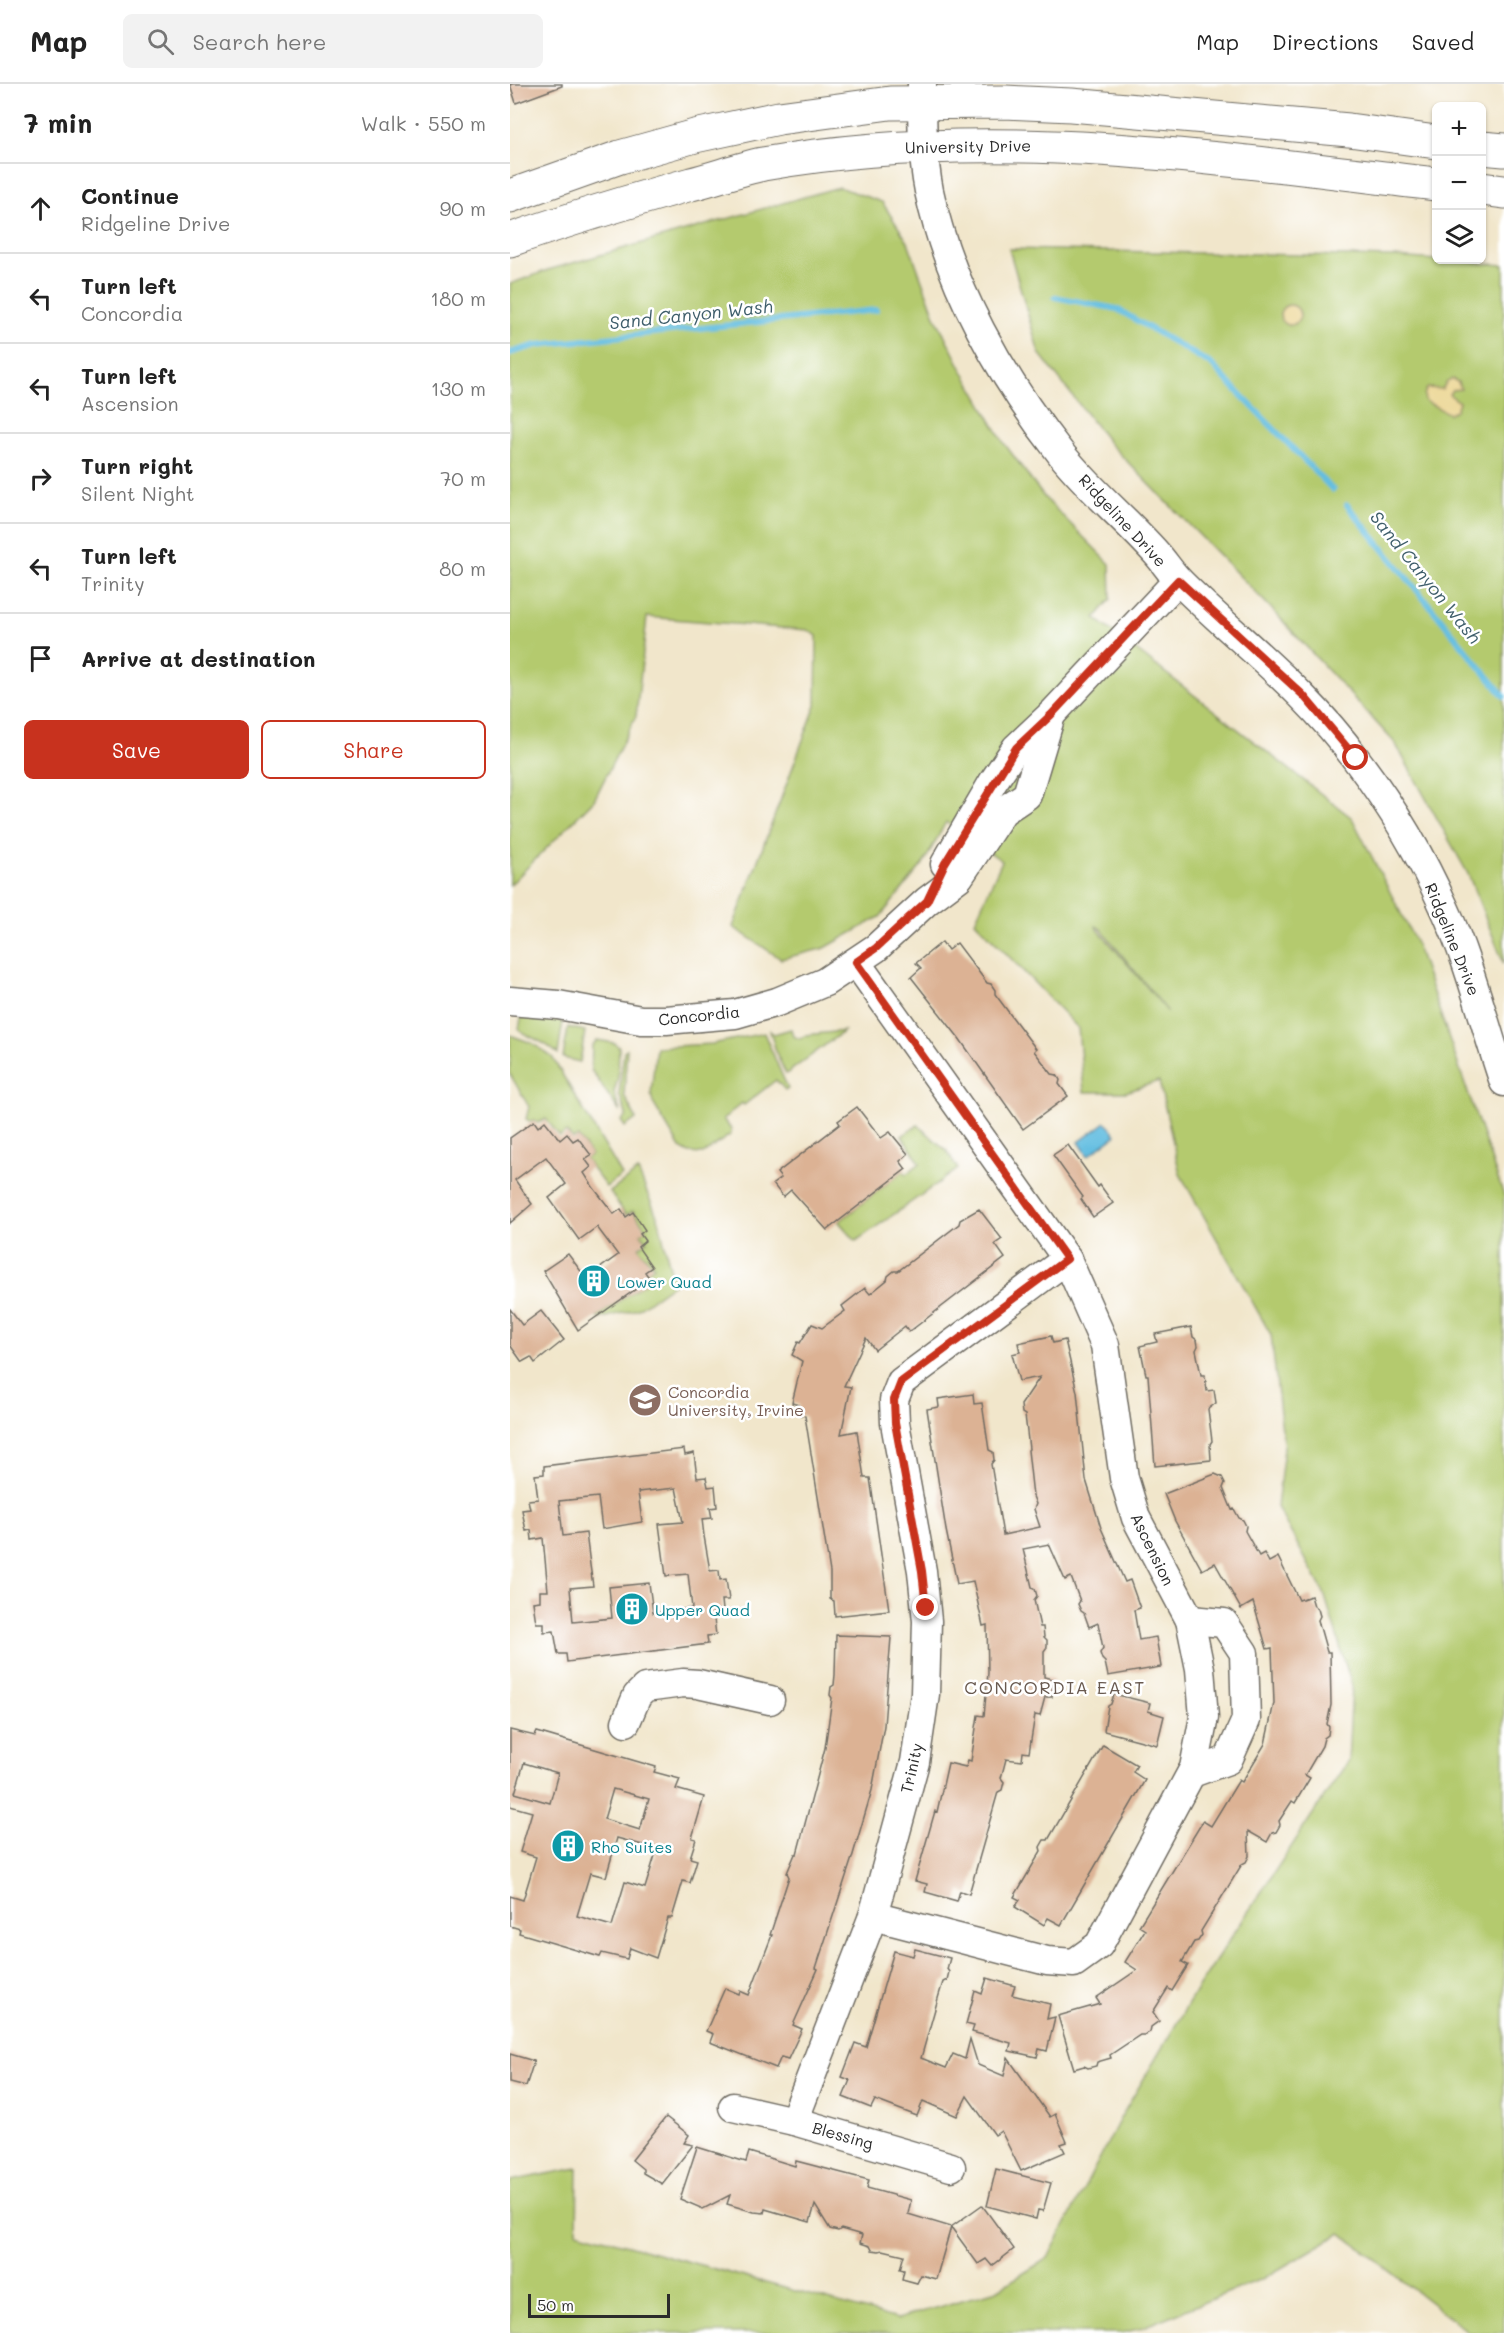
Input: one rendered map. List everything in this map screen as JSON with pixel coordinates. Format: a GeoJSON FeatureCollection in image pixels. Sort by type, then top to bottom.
{"type":"FeatureCollection","features":[{"type":"Feature","properties":{"kind":"main road"},"geometry":{"type":"LineString","coordinates":[[510,196],[620,157],[705,134],[779,118],[890,103],[922,93],[1005,102],[1071,105],[1349,130],[1432,141]]}},
{"type":"Feature","properties":{"kind":"main road","name":"University Drive"},"geometry":{"type":"LineString","coordinates":[[510,240],[620,203],[760,165],[847,152],[924,147],[979,145],[1089,147],[1432,183]]}},
{"type":"Feature","properties":{"kind":"main road"},"geometry":{"type":"LineString","coordinates":[[1486,148],[1504,150]]}},
{"type":"Feature","properties":{"kind":"main road"},"geometry":{"type":"LineString","coordinates":[[1486,190],[1504,192]]}},
{"type":"Feature","properties":{"kind":"street","name":"Ridgeline Drive"},"geometry":{"type":"LineString","coordinates":[[922,93],[928,187],[934,212],[951,263],[986,344],[1062,455],[1095,492],[1156,553],[1178,580],[1303,695],[1356,758],[1406,833],[1448,917],[1465,960],[1504,1082]]}},
{"type":"Feature","properties":{"kind":"street","name":"Concordia"},"geometry":{"type":"LineString","coordinates":[[510,1001],[558,1005],[641,1020],[666,1020],[735,1014],[777,1002],[825,982],[876,948],[927,901],[959,877],[1003,811],[1028,795],[1051,715],[1178,580]]}},
{"type":"Feature","properties":{"kind":"street","name":"Ascension"},"geometry":{"type":"LineString","coordinates":[[856,962],[1067,1259],[1105,1346],[1124,1478],[1136,1518],[1190,1620],[1200,1669],[1204,1717],[1192,1773],[1099,1945],[1074,1963],[1047,1961],[873,1916]]}},
{"type":"Feature","properties":{"kind":"street","name":"Trinity"},"geometry":{"type":"LineString","coordinates":[[794,2121],[873,1916],[915,1762],[925,1694],[927,1621],[922,1571],[895,1423],[894,1400],[901,1382],[1067,1259]]}},
{"type":"Feature","properties":{"kind":"street"},"geometry":{"type":"LineString","coordinates":[[1190,1620],[1224,1623],[1244,1653],[1246,1720],[1228,1760],[1192,1773]]}},
{"type":"Feature","properties":{"kind":"street"},"geometry":{"type":"LineString","coordinates":[[626,1722],[637,1696],[645,1688],[683,1683],[698,1684],[770,1700]]}},
{"type":"Feature","properties":{"kind":"street","name":"Blessing"},"geometry":{"type":"LineString","coordinates":[[733,2106],[794,2121],[951,2167]]}},
{"type":"Feature","properties":{"kind":"green space"},"geometry":{"type":"Polygon","coordinates":[[[839,187],[882,202],[908,242],[935,316],[960,366],[1004,443],[1044,497],[1110,564],[1111,599],[1095,618],[1352,818],[1415,941],[1504,1196],[1504,2333],[1470,2333],[1341,2233],[1264,2278],[1138,2329],[1122,2333],[510,2333],[510,2181],[578,2168],[577,2231],[897,2319],[997,2290],[1048,2258],[1121,2117],[1197,1989],[1348,1761],[1352,1686],[1324,1593],[1277,1507],[1284,1448],[1271,1335],[1180,1174],[1159,1081],[1126,1092],[1084,1092],[1078,1028],[975,921],[1002,861],[946,822],[923,864],[880,917],[825,948],[781,959],[733,927],[816,705],[817,636],[808,630],[647,617],[636,716],[594,800],[510,885],[510,284],[548,270],[839,187]],[[1096,926],[1168,1012],[1101,929],[1096,926]]]}},
{"type":"Feature","properties":{"kind":"green space"},"geometry":{"type":"Polygon","coordinates":[[[1009,249],[1395,257],[1432,260],[1432,264],[1504,265],[1504,964],[1468,874],[1395,743],[1268,605],[1110,444],[1039,353],[1009,249]]]}},
{"type":"Feature","properties":{"kind":"green space"},"geometry":{"type":"Polygon","coordinates":[[[522,1013],[563,1021],[558,1054],[545,1044],[521,1032],[519,1029],[522,1013]]]}},
{"type":"Feature","properties":{"kind":"green space"},"geometry":{"type":"Polygon","coordinates":[[[568,1027],[585,1031],[580,1062],[563,1058],[568,1027]]]}},
{"type":"Feature","properties":{"kind":"green space"},"geometry":{"type":"Polygon","coordinates":[[[791,1029],[793,1036],[800,1039],[806,1035],[844,1031],[786,1074],[777,1055],[770,1031],[774,1034],[791,1029]]]}},
{"type":"Feature","properties":{"kind":"green space"},"geometry":{"type":"Polygon","coordinates":[[[764,1033],[788,1089],[785,1090],[776,1080],[744,1105],[742,1103],[723,1119],[731,1129],[731,1134],[703,1154],[689,1153],[680,1148],[653,1103],[651,1094],[656,1047],[712,1044],[764,1033]]]}},
{"type":"Feature","properties":{"kind":"green space"},"geometry":{"type":"Polygon","coordinates":[[[510,1035],[532,1043],[552,1057],[622,1175],[606,1187],[585,1159],[591,1155],[578,1137],[573,1139],[566,1132],[560,1137],[546,1119],[538,1123],[535,1120],[526,1119],[529,1107],[510,1074],[510,1035]]]}},
{"type":"Feature","properties":{"kind":"green space"},"geometry":{"type":"Polygon","coordinates":[[[597,1040],[614,1043],[619,1047],[618,1078],[614,1092],[620,1112],[591,1070],[592,1046],[597,1040]]]}},
{"type":"Feature","properties":{"kind":"green space"},"geometry":{"type":"Polygon","coordinates":[[[627,1049],[624,1095],[636,1119],[625,1127],[621,1121],[626,1114],[619,1094],[624,1051],[627,1049]]]}},
{"type":"Feature","properties":{"kind":"green space"},"geometry":{"type":"Polygon","coordinates":[[[918,1125],[947,1151],[958,1169],[856,1241],[839,1222],[903,1171],[906,1174],[920,1163],[902,1136],[918,1125]]]}},
{"type":"Feature","properties":{"kind":"green space"},"geometry":{"type":"Polygon","coordinates":[[[638,1171],[659,1221],[671,1272],[676,1282],[638,1309],[599,1319],[597,1317],[650,1279],[645,1273],[654,1266],[638,1248],[647,1241],[640,1234],[646,1229],[633,1211],[626,1215],[610,1192],[638,1171]]]}},
{"type":"Feature","properties":{"kind":"sand"},"geometry":{"type":"Polygon","coordinates":[[[1290,305],[1297,308],[1300,315],[1297,322],[1290,325],[1283,322],[1280,315],[1283,308],[1290,305]]]}},
{"type":"Feature","properties":{"kind":"sand"},"geometry":{"type":"Polygon","coordinates":[[[1452,379],[1458,382],[1461,389],[1452,390],[1449,394],[1459,402],[1456,410],[1449,414],[1425,401],[1424,395],[1427,388],[1442,389],[1452,379]]]}},
{"type":"Feature","properties":{"kind":"water"},"geometry":{"type":"Polygon","coordinates":[[[1106,1122],[1116,1135],[1088,1156],[1079,1142],[1106,1122]]]}},
{"type":"Feature","properties":{"kind":"building"},"geometry":{"type":"Polygon","coordinates":[[[510,84],[562,84],[562,86],[516,103],[510,84]]]}},
{"type":"Feature","properties":{"kind":"building"},"geometry":{"type":"Polygon","coordinates":[[[942,942],[948,950],[957,943],[987,983],[991,984],[995,994],[1036,1049],[1034,1051],[1052,1074],[1057,1075],[1060,1080],[1059,1084],[1068,1096],[1023,1129],[959,1038],[911,977],[921,968],[916,963],[942,942]]]}},
{"type":"Feature","properties":{"kind":"building"},"geometry":{"type":"Polygon","coordinates":[[[857,1107],[881,1138],[890,1132],[908,1154],[900,1161],[906,1169],[827,1230],[791,1190],[783,1197],[773,1184],[781,1178],[777,1173],[840,1124],[838,1121],[857,1107]]]}},
{"type":"Feature","properties":{"kind":"building"},"geometry":{"type":"Polygon","coordinates":[[[534,1121],[538,1127],[545,1121],[560,1140],[567,1134],[573,1141],[578,1138],[591,1155],[585,1159],[591,1167],[584,1173],[593,1187],[614,1214],[621,1209],[626,1217],[633,1212],[645,1230],[640,1234],[645,1241],[638,1247],[652,1267],[645,1272],[650,1279],[578,1330],[543,1271],[568,1254],[586,1278],[618,1255],[597,1227],[579,1240],[549,1198],[566,1184],[546,1157],[515,1180],[532,1204],[510,1223],[510,1138],[534,1121]]]}},
{"type":"Feature","properties":{"kind":"building"},"geometry":{"type":"Polygon","coordinates":[[[1068,1145],[1098,1187],[1100,1185],[1113,1203],[1093,1217],[1081,1199],[1083,1197],[1053,1155],[1068,1145]]]}},
{"type":"Feature","properties":{"kind":"building"},"geometry":{"type":"Polygon","coordinates":[[[979,1209],[1002,1239],[995,1244],[1005,1258],[909,1332],[905,1326],[875,1350],[866,1338],[844,1386],[851,1387],[841,1434],[857,1431],[864,1478],[870,1478],[889,1610],[835,1616],[834,1601],[830,1599],[830,1572],[805,1416],[797,1414],[799,1405],[792,1403],[802,1361],[792,1355],[798,1342],[800,1343],[812,1324],[822,1328],[845,1311],[842,1306],[865,1288],[870,1294],[894,1271],[898,1271],[959,1224],[960,1220],[979,1209]]]}},
{"type":"Feature","properties":{"kind":"building"},"geometry":{"type":"Polygon","coordinates":[[[510,1309],[522,1325],[541,1311],[564,1340],[535,1363],[531,1357],[522,1362],[510,1345],[510,1309]]]}},
{"type":"Feature","properties":{"kind":"building"},"geometry":{"type":"Polygon","coordinates":[[[1191,1327],[1193,1337],[1197,1340],[1196,1350],[1201,1375],[1205,1375],[1207,1391],[1214,1390],[1216,1403],[1208,1409],[1212,1441],[1210,1444],[1211,1460],[1155,1466],[1148,1375],[1146,1375],[1140,1346],[1157,1342],[1155,1334],[1191,1327]]]}},
{"type":"Feature","properties":{"kind":"building"},"geometry":{"type":"Polygon","coordinates":[[[1051,1336],[1053,1343],[1065,1340],[1077,1392],[1086,1480],[1101,1528],[1125,1582],[1130,1580],[1140,1608],[1134,1610],[1139,1640],[1156,1637],[1161,1667],[1108,1676],[1100,1653],[1103,1648],[1098,1623],[1089,1627],[1078,1604],[1080,1601],[1071,1577],[1065,1580],[1049,1544],[1023,1549],[1032,1587],[1037,1596],[1034,1600],[1040,1627],[1043,1627],[1044,1637],[1047,1640],[1047,1647],[1044,1651],[1044,1677],[1053,1679],[1052,1697],[1045,1697],[1040,1716],[1035,1715],[1029,1753],[1023,1752],[1022,1761],[1006,1759],[1001,1778],[1004,1782],[1002,1790],[998,1792],[969,1894],[960,1891],[957,1901],[925,1892],[927,1884],[915,1881],[935,1811],[937,1812],[948,1763],[966,1767],[968,1760],[971,1761],[978,1715],[984,1716],[988,1673],[987,1625],[983,1626],[973,1581],[957,1584],[927,1409],[939,1407],[938,1399],[973,1394],[974,1404],[982,1403],[989,1450],[993,1452],[994,1460],[991,1464],[1003,1535],[1040,1527],[1034,1509],[1036,1504],[1033,1496],[1025,1415],[1022,1413],[1021,1405],[1040,1377],[1019,1381],[1012,1354],[1020,1352],[1018,1343],[1051,1336]]]}},
{"type":"Feature","properties":{"kind":"building"},"geometry":{"type":"Polygon","coordinates":[[[684,1449],[685,1455],[694,1453],[697,1478],[706,1477],[708,1487],[715,1486],[717,1507],[710,1508],[712,1518],[702,1519],[704,1536],[710,1571],[719,1570],[720,1580],[726,1579],[729,1600],[722,1600],[723,1610],[713,1611],[716,1635],[707,1636],[708,1644],[567,1662],[566,1654],[558,1654],[554,1631],[544,1632],[544,1623],[536,1623],[533,1602],[540,1601],[540,1591],[548,1591],[543,1538],[532,1540],[531,1530],[526,1531],[522,1510],[530,1509],[528,1500],[538,1499],[535,1475],[544,1474],[544,1466],[684,1449]],[[676,1488],[638,1492],[642,1522],[602,1529],[598,1497],[559,1501],[563,1536],[586,1533],[593,1586],[570,1588],[573,1622],[612,1618],[609,1587],[649,1583],[653,1613],[692,1608],[688,1574],[666,1576],[659,1524],[683,1522],[676,1488]]]}},
{"type":"Feature","properties":{"kind":"building"},"geometry":{"type":"Polygon","coordinates":[[[1215,1474],[1222,1477],[1225,1483],[1223,1488],[1232,1510],[1234,1509],[1239,1518],[1243,1520],[1246,1526],[1245,1531],[1259,1556],[1264,1553],[1269,1562],[1278,1557],[1299,1600],[1311,1596],[1314,1606],[1318,1609],[1320,1616],[1318,1620],[1327,1652],[1330,1652],[1331,1705],[1327,1724],[1328,1735],[1324,1738],[1322,1746],[1305,1775],[1310,1778],[1295,1803],[1292,1801],[1279,1821],[1280,1825],[1276,1832],[1272,1833],[1267,1842],[1248,1831],[1249,1856],[1201,1931],[1202,1935],[1198,1941],[1194,1942],[1182,1962],[1188,1965],[1172,1991],[1168,1988],[1153,2012],[1159,2021],[1151,2027],[1150,2032],[1140,2035],[1110,2055],[1111,2058],[1097,2062],[1096,2066],[1074,2069],[1058,2016],[1100,2004],[1096,1998],[1137,1970],[1125,1962],[1145,1930],[1139,1926],[1203,1821],[1211,1826],[1239,1780],[1242,1782],[1265,1744],[1274,1703],[1272,1648],[1267,1649],[1253,1602],[1241,1609],[1215,1563],[1202,1570],[1175,1521],[1164,1494],[1215,1474]]]}},
{"type":"Feature","properties":{"kind":"building"},"geometry":{"type":"Polygon","coordinates":[[[836,1635],[891,1637],[884,1726],[872,1790],[852,1858],[816,1968],[818,1969],[793,2025],[802,2029],[788,2059],[781,2057],[776,2068],[710,2042],[713,2034],[706,2031],[725,1988],[739,1994],[740,1991],[749,1995],[772,1935],[770,1935],[789,1877],[787,1873],[797,1854],[825,1748],[832,1698],[831,1687],[834,1685],[835,1675],[836,1635]]]}},
{"type":"Feature","properties":{"kind":"building"},"geometry":{"type":"Polygon","coordinates":[[[1114,1694],[1150,1703],[1148,1711],[1164,1716],[1157,1745],[1104,1731],[1108,1706],[1114,1694]]]}},
{"type":"Feature","properties":{"kind":"building","name":"Rho Suites"},"geometry":{"type":"Polygon","coordinates":[[[510,1730],[535,1736],[537,1732],[656,1767],[654,1772],[680,1779],[676,1789],[704,1797],[692,1838],[696,1839],[690,1858],[697,1860],[690,1883],[683,1881],[672,1918],[668,1918],[656,1958],[630,1948],[627,1959],[602,1953],[600,1957],[519,1933],[520,1929],[510,1926],[510,1896],[523,1900],[536,1857],[520,1852],[532,1812],[510,1806],[510,1730]],[[524,1763],[515,1793],[550,1803],[558,1773],[524,1763]],[[613,1789],[604,1819],[640,1830],[649,1799],[613,1789]],[[617,1838],[606,1877],[590,1873],[577,1916],[612,1926],[625,1882],[645,1888],[657,1849],[617,1838]]]}},
{"type":"Feature","properties":{"kind":"building"},"geometry":{"type":"Polygon","coordinates":[[[1103,1745],[1137,1765],[1133,1772],[1145,1780],[1061,1925],[1048,1918],[1044,1925],[1015,1907],[1020,1900],[1014,1897],[1041,1851],[1040,1847],[1044,1840],[1048,1840],[1103,1745]]]}},
{"type":"Feature","properties":{"kind":"building"},"geometry":{"type":"Polygon","coordinates":[[[915,1949],[950,1958],[947,1980],[943,1982],[921,2058],[946,2068],[953,2054],[965,2059],[970,2039],[978,2065],[1004,2076],[1008,2058],[1050,2117],[1055,2114],[1067,2142],[1061,2144],[1065,2152],[1021,2171],[1001,2131],[995,2135],[967,2096],[957,2116],[923,2101],[917,2116],[875,2100],[871,2108],[843,2097],[850,2080],[842,2077],[855,2043],[866,2047],[894,1951],[913,1956],[915,1949]]]}},
{"type":"Feature","properties":{"kind":"building"},"geometry":{"type":"Polygon","coordinates":[[[987,1978],[1015,1986],[1012,1995],[1050,2004],[1047,2019],[1055,2017],[1047,2051],[1039,2049],[1037,2057],[1009,2051],[1011,2043],[972,2032],[974,2026],[966,2024],[975,1991],[982,1994],[987,1978]]]}},
{"type":"Feature","properties":{"kind":"building"},"geometry":{"type":"Polygon","coordinates":[[[510,2054],[534,2061],[526,2086],[510,2082],[510,2054]]]}},
{"type":"Feature","properties":{"kind":"building"},"geometry":{"type":"Polygon","coordinates":[[[666,2117],[689,2135],[684,2143],[693,2145],[662,2184],[643,2173],[643,2169],[632,2160],[666,2117]]]}},
{"type":"Feature","properties":{"kind":"building"},"geometry":{"type":"Polygon","coordinates":[[[697,2147],[746,2162],[749,2152],[795,2166],[796,2161],[869,2180],[867,2188],[911,2200],[908,2214],[951,2227],[936,2279],[921,2275],[917,2283],[902,2279],[904,2270],[900,2269],[904,2255],[872,2250],[870,2246],[860,2243],[862,2235],[841,2229],[838,2231],[830,2229],[815,2205],[810,2222],[765,2209],[764,2213],[754,2212],[727,2204],[730,2195],[703,2209],[680,2199],[697,2147]]]}},
{"type":"Feature","properties":{"kind":"building"},"geometry":{"type":"Polygon","coordinates":[[[996,2169],[1051,2183],[1043,2211],[1038,2210],[1036,2219],[987,2206],[996,2169]]]}},
{"type":"Feature","properties":{"kind":"building"},"geometry":{"type":"Polygon","coordinates":[[[982,2205],[1014,2249],[992,2266],[986,2259],[978,2264],[951,2227],[982,2205]]]}},
{"type":"Feature","properties":{"kind":"waterway","name":"Sand Canyon Wash"},"geometry":{"type":"LineString","coordinates":[[1055,297],[1117,309],[1211,364],[1333,490]]}},
{"type":"Feature","properties":{"kind":"waterway","name":"Sand Canyon Wash"},"geometry":{"type":"LineString","coordinates":[[510,353],[537,345],[876,310]]}},
{"type":"Feature","properties":{"kind":"waterway","name":"Sand Canyon Wash"},"geometry":{"type":"LineString","coordinates":[[1347,505],[1504,696]]}},
{"type":"Feature","properties":{"kind":"place","name":"Lower Quad"},"geometry":{"type":"Point","coordinates":[594,1281]}},
{"type":"Feature","properties":{"kind":"place","name":"Concordia University, Irvine"},"geometry":{"type":"Point","coordinates":[645,1400]}},
{"type":"Feature","properties":{"kind":"place","name":"Upper Quad"},"geometry":{"type":"Point","coordinates":[632,1609]}},
{"type":"Feature","properties":{"kind":"place","name":"Rho Suites"},"geometry":{"type":"Point","coordinates":[568,1846]}},
{"type":"Feature","properties":{"kind":"district","name":"CONCORDIA EAST"},"geometry":{"type":"Point","coordinates":[1055,1687]}},
{"type":"Feature","properties":{"kind":"route"},"geometry":{"type":"LineString","coordinates":[[926,1608],[922,1571],[895,1423],[894,1400],[901,1382],[1067,1259],[856,962],[876,948],[927,901],[945,863],[1016,748],[1051,715],[1146,611],[1178,580],[1303,695],[1356,758]]}}]}
